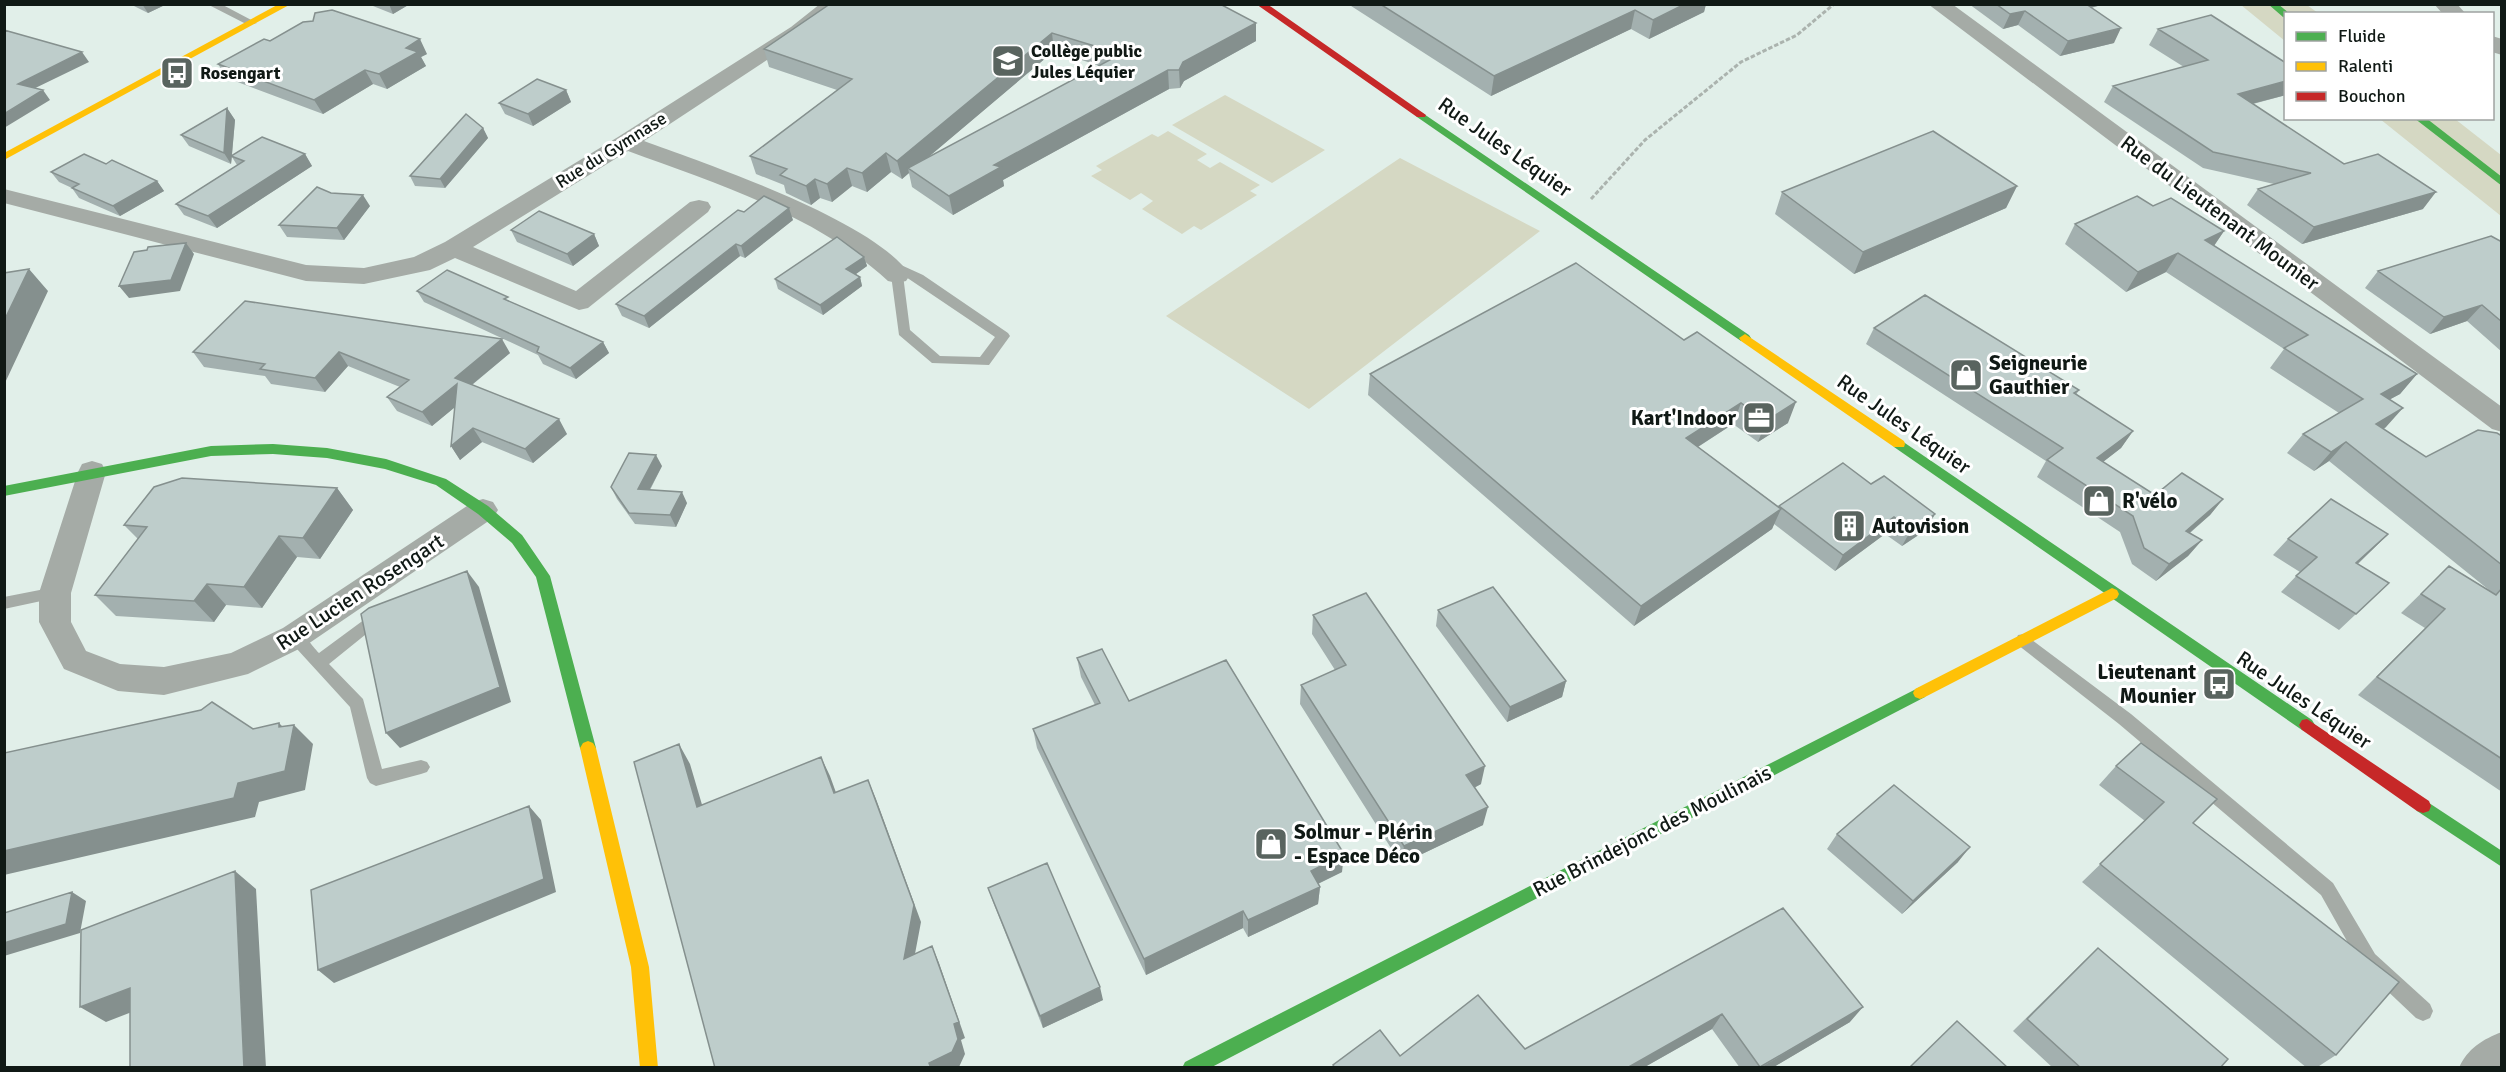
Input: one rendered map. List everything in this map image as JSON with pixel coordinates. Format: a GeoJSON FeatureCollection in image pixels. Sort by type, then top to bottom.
{"type":"FeatureCollection","features":[{"type":"Feature","properties":{"kind":"street"},"geometry":{"type":"LineString","coordinates":[[4,157],[287,4]]}},
{"type":"Feature","properties":{"kind":"street","name":"Rue du Gymnase"},"geometry":{"type":"LineString","coordinates":[[4,196],[306,273],[364,276],[422,264],[454,248],[626,142],[798,31],[832,4]]}},
{"type":"Feature","properties":{"kind":"street","name":"Rue Jules Léquier"},"geometry":{"type":"LineString","coordinates":[[1260,4],[1285,19],[2112,594],[2502,860]]}},
{"type":"Feature","properties":{"kind":"street","name":"Rue du Lieutenant Mounier"},"geometry":{"type":"LineString","coordinates":[[1938,4],[2502,422]]}},
{"type":"Feature","properties":{"kind":"street"},"geometry":{"type":"LineString","coordinates":[[2272,4],[2284,13]]}},
{"type":"Feature","properties":{"kind":"street"},"geometry":{"type":"LineString","coordinates":[[2422,120],[2502,183]]}},
{"type":"Feature","properties":{"kind":"street"},"geometry":{"type":"LineString","coordinates":[[626,142],[691,166],[826,223],[890,268]]}},
{"type":"Feature","properties":{"kind":"street"},"geometry":{"type":"LineString","coordinates":[[454,248],[579,302],[699,207]]}},
{"type":"Feature","properties":{"kind":"street"},"geometry":{"type":"LineString","coordinates":[[4,491],[211,450],[273,449],[327,453],[386,464],[441,482],[483,510],[517,539],[543,576],[581,720],[640,967],[649,1068]]}},
{"type":"Feature","properties":{"kind":"street","name":"Rue Lucien Rosengart"},"geometry":{"type":"LineString","coordinates":[[92,472],[55,593],[55,622],[75,660],[118,677],[164,681],[237,665],[294,637],[483,510]]}},
{"type":"Feature","properties":{"kind":"street","name":"Rue Brindejonc des Moulinais"},"geometry":{"type":"LineString","coordinates":[[1191,1068],[2112,594]]}},
{"type":"Feature","properties":{"kind":"street"},"geometry":{"type":"LineString","coordinates":[[2479,1068],[2502,1051]]}},
{"type":"Feature","properties":{"kind":"lane"},"geometry":{"type":"LineString","coordinates":[[212,4],[252,23]]}},
{"type":"Feature","properties":{"kind":"lane"},"geometry":{"type":"LineString","coordinates":[[890,268],[919,278],[1003,336],[984,362],[937,360],[904,332],[890,268]]}},
{"type":"Feature","properties":{"kind":"lane"},"geometry":{"type":"LineString","coordinates":[[4,603],[55,593]]}},
{"type":"Feature","properties":{"kind":"lane"},"geometry":{"type":"LineString","coordinates":[[319,663],[395,601]]}},
{"type":"Feature","properties":{"kind":"lane"},"geometry":{"type":"LineString","coordinates":[[294,637],[357,704],[376,778],[421,768]]}},
{"type":"Feature","properties":{"kind":"lane"},"geometry":{"type":"LineString","coordinates":[[2024,640],[2125,719],[2327,889],[2368,960],[2423,1011]]}},
{"type":"Feature","properties":{"kind":"path"},"geometry":{"type":"LineString","coordinates":[[1573,219],[1645,140],[1741,62],[1797,35],[1834,4]]}},
{"type":"Feature","properties":{"kind":"green space"},"geometry":{"type":"Polygon","coordinates":[[[2241,5],[2307,5],[2317,12],[2284,12],[2284,40],[2241,5]]]}},
{"type":"Feature","properties":{"kind":"green space"},"geometry":{"type":"Polygon","coordinates":[[[1225,95],[1325,150],[1272,183],[1172,125],[1225,95]]]}},
{"type":"Feature","properties":{"kind":"green space"},"geometry":{"type":"Polygon","coordinates":[[[2381,120],[2456,120],[2501,155],[2501,216],[2381,120]]]}},
{"type":"Feature","properties":{"kind":"green space"},"geometry":{"type":"Polygon","coordinates":[[[1168,131],[1207,154],[1197,160],[1210,168],[1220,162],[1260,185],[1250,191],[1257,195],[1201,230],[1194,226],[1182,234],[1142,209],[1153,201],[1141,193],[1130,200],[1091,176],[1102,170],[1096,166],[1152,134],[1158,137],[1168,131]]]}},
{"type":"Feature","properties":{"kind":"green space"},"geometry":{"type":"Polygon","coordinates":[[[1400,158],[1540,231],[1309,409],[1166,316],[1400,158]]]}},
{"type":"Feature","properties":{"kind":"building"},"geometry":{"type":"Polygon","coordinates":[[[830,4],[1220,4],[1256,23],[1183,62],[1179,70],[1168,70],[994,165],[1001,167],[949,196],[908,168],[1121,54],[1052,33],[897,161],[886,153],[862,173],[847,168],[827,184],[815,179],[806,186],[780,175],[787,169],[750,156],[852,79],[764,49],[830,4]]]}},
{"type":"Feature","properties":{"kind":"building"},"geometry":{"type":"Polygon","coordinates":[[[1380,4],[1685,4],[1653,20],[1635,10],[1494,76],[1380,4]]]}},
{"type":"Feature","properties":{"kind":"building"},"geometry":{"type":"Polygon","coordinates":[[[1996,4],[2086,4],[2121,28],[2068,41],[2025,11],[2010,14],[1996,4]]]}},
{"type":"Feature","properties":{"kind":"building"},"geometry":{"type":"Polygon","coordinates":[[[332,10],[420,39],[406,48],[418,52],[379,74],[365,70],[314,100],[218,64],[264,39],[270,41],[303,22],[313,21],[315,13],[332,10]]]}},
{"type":"Feature","properties":{"kind":"building"},"geometry":{"type":"Polygon","coordinates":[[[2211,15],[2284,62],[2284,82],[2238,94],[2344,164],[2378,154],[2436,192],[2314,227],[2258,189],[2311,173],[2213,152],[2113,86],[2208,60],[2158,29],[2211,15]]]}},
{"type":"Feature","properties":{"kind":"building"},"geometry":{"type":"Polygon","coordinates":[[[4,30],[82,52],[18,84],[43,90],[4,114],[4,30]]]}},
{"type":"Feature","properties":{"kind":"building"},"geometry":{"type":"Polygon","coordinates":[[[537,79],[566,90],[528,114],[499,103],[537,79]]]}},
{"type":"Feature","properties":{"kind":"building"},"geometry":{"type":"Polygon","coordinates":[[[227,108],[224,153],[181,135],[227,108]]]}},
{"type":"Feature","properties":{"kind":"building"},"geometry":{"type":"Polygon","coordinates":[[[466,114],[483,128],[440,179],[410,176],[466,114]]]}},
{"type":"Feature","properties":{"kind":"building"},"geometry":{"type":"Polygon","coordinates":[[[1933,131],[2017,186],[1863,252],[1782,192],[1933,131]]]}},
{"type":"Feature","properties":{"kind":"building"},"geometry":{"type":"Polygon","coordinates":[[[262,137],[305,154],[208,216],[176,204],[244,161],[231,156],[262,137]]]}},
{"type":"Feature","properties":{"kind":"building"},"geometry":{"type":"Polygon","coordinates":[[[84,154],[106,164],[112,160],[157,181],[113,206],[72,188],[79,184],[51,172],[84,154]]]}},
{"type":"Feature","properties":{"kind":"building"},"geometry":{"type":"Polygon","coordinates":[[[317,187],[331,193],[363,195],[337,228],[279,225],[317,187]]]}},
{"type":"Feature","properties":{"kind":"building"},"geometry":{"type":"Polygon","coordinates":[[[764,196],[789,208],[741,246],[736,244],[644,316],[616,304],[738,210],[744,212],[764,196]]]}},
{"type":"Feature","properties":{"kind":"building"},"geometry":{"type":"Polygon","coordinates":[[[2137,196],[2153,206],[2171,198],[2224,231],[2205,240],[2417,374],[2381,394],[2403,408],[2376,424],[2426,457],[2478,430],[2502,436],[2502,565],[2346,442],[2331,452],[2303,434],[2363,399],[2284,348],[2308,335],[2178,253],[2138,272],[2075,224],[2137,196]]]}},
{"type":"Feature","properties":{"kind":"building"},"geometry":{"type":"Polygon","coordinates":[[[539,211],[594,234],[567,254],[511,230],[539,211]]]}},
{"type":"Feature","properties":{"kind":"building"},"geometry":{"type":"Polygon","coordinates":[[[2491,236],[2502,242],[2502,322],[2482,305],[2444,317],[2378,271],[2491,236]]]}},
{"type":"Feature","properties":{"kind":"building"},"geometry":{"type":"Polygon","coordinates":[[[837,237],[864,257],[846,269],[860,277],[820,305],[775,279],[837,237]]]}},
{"type":"Feature","properties":{"kind":"building"},"geometry":{"type":"Polygon","coordinates":[[[186,243],[171,280],[119,286],[134,252],[147,250],[148,247],[186,243]]]}},
{"type":"Feature","properties":{"kind":"building"},"geometry":{"type":"Polygon","coordinates":[[[1576,263],[1684,340],[1697,332],[1796,402],[1766,421],[1741,403],[1686,438],[1781,509],[1641,606],[1370,374],[1576,263]]]}},
{"type":"Feature","properties":{"kind":"building"},"geometry":{"type":"Polygon","coordinates":[[[29,269],[4,321],[4,273],[29,269]]]}},
{"type":"Feature","properties":{"kind":"building"},"geometry":{"type":"Polygon","coordinates":[[[447,270],[508,297],[504,299],[603,342],[570,368],[537,352],[539,347],[417,291],[447,270]]]}},
{"type":"Feature","properties":{"kind":"building"},"geometry":{"type":"Polygon","coordinates":[[[1925,295],[2079,390],[2074,393],[2133,431],[2097,458],[2155,495],[2182,473],[2223,499],[2186,531],[2202,540],[2169,564],[2144,548],[2133,516],[2047,460],[2063,448],[1874,328],[1925,295]]]}},
{"type":"Feature","properties":{"kind":"building"},"geometry":{"type":"Polygon","coordinates":[[[245,301],[502,339],[455,378],[559,419],[525,449],[473,428],[451,446],[457,384],[422,412],[387,397],[409,380],[339,352],[315,378],[260,369],[265,364],[193,352],[245,301]]]}},
{"type":"Feature","properties":{"kind":"building"},"geometry":{"type":"Polygon","coordinates":[[[629,453],[656,455],[638,489],[682,492],[670,515],[629,513],[611,487],[629,453]]]}},
{"type":"Feature","properties":{"kind":"building","name":"Autovision"},"geometry":{"type":"Polygon","coordinates":[[[1843,463],[1871,484],[1884,476],[1935,514],[1911,530],[1894,517],[1843,555],[1779,506],[1843,463]]]}},
{"type":"Feature","properties":{"kind":"building"},"geometry":{"type":"Polygon","coordinates":[[[182,478],[337,488],[303,538],[279,536],[244,587],[207,584],[194,601],[95,595],[147,527],[124,525],[154,487],[182,478]]]}},
{"type":"Feature","properties":{"kind":"building"},"geometry":{"type":"Polygon","coordinates":[[[2331,499],[2388,534],[2356,563],[2389,583],[2356,614],[2296,576],[2317,557],[2288,539],[2331,499]]]}},
{"type":"Feature","properties":{"kind":"building"},"geometry":{"type":"Polygon","coordinates":[[[2449,566],[2496,595],[2502,588],[2502,759],[2377,677],[2445,609],[2421,594],[2449,566]]]}},
{"type":"Feature","properties":{"kind":"building"},"geometry":{"type":"Polygon","coordinates":[[[467,571],[500,687],[386,733],[361,614],[369,608],[467,571]]]}},
{"type":"Feature","properties":{"kind":"building"},"geometry":{"type":"Polygon","coordinates":[[[1493,587],[1566,681],[1510,707],[1438,610],[1493,587]]]}},
{"type":"Feature","properties":{"kind":"building"},"geometry":{"type":"Polygon","coordinates":[[[1366,593],[1485,766],[1466,775],[1488,807],[1404,846],[1301,685],[1346,665],[1313,615],[1366,593]]]}},
{"type":"Feature","properties":{"kind":"building"},"geometry":{"type":"Polygon","coordinates":[[[1102,649],[1129,701],[1226,660],[1344,854],[1311,871],[1320,887],[1248,920],[1243,911],[1144,959],[1033,729],[1100,703],[1077,658],[1102,649]]]}},
{"type":"Feature","properties":{"kind":"building"},"geometry":{"type":"Polygon","coordinates":[[[212,702],[253,729],[279,723],[279,727],[294,725],[285,771],[238,783],[234,798],[4,851],[4,753],[201,710],[212,702]]]}},
{"type":"Feature","properties":{"kind":"building"},"geometry":{"type":"Polygon","coordinates":[[[2141,743],[2217,799],[2193,823],[2399,982],[2336,1055],[2100,864],[2164,802],[2116,766],[2141,743]]]}},
{"type":"Feature","properties":{"kind":"building"},"geometry":{"type":"Polygon","coordinates":[[[679,744],[697,807],[821,757],[834,793],[868,780],[914,905],[904,959],[932,946],[959,1022],[954,1024],[958,1039],[952,1052],[929,1063],[931,1068],[715,1068],[634,762],[679,744]]]}},
{"type":"Feature","properties":{"kind":"building"},"geometry":{"type":"Polygon","coordinates":[[[1894,785],[1970,847],[1913,901],[1837,834],[1894,785]]]}},
{"type":"Feature","properties":{"kind":"building"},"geometry":{"type":"Polygon","coordinates":[[[529,806],[544,879],[318,970],[311,890],[529,806]]]}},
{"type":"Feature","properties":{"kind":"building"},"geometry":{"type":"Polygon","coordinates":[[[1047,863],[1100,987],[1040,1016],[988,888],[1047,863]]]}},
{"type":"Feature","properties":{"kind":"building"},"geometry":{"type":"Polygon","coordinates":[[[235,871],[244,1068],[130,1068],[130,988],[80,1007],[81,930],[235,871]]]}},
{"type":"Feature","properties":{"kind":"building"},"geometry":{"type":"Polygon","coordinates":[[[72,892],[66,924],[4,943],[4,913],[72,892]]]}},
{"type":"Feature","properties":{"kind":"building"},"geometry":{"type":"Polygon","coordinates":[[[1783,908],[1863,1007],[1760,1067],[1722,1014],[1627,1068],[1335,1068],[1333,1065],[1380,1030],[1400,1056],[1478,995],[1525,1049],[1783,908]]]}},
{"type":"Feature","properties":{"kind":"building"},"geometry":{"type":"Polygon","coordinates":[[[2098,948],[2228,1059],[2220,1068],[2081,1068],[2027,1019],[2098,948]]]}},
{"type":"Feature","properties":{"kind":"building"},"geometry":{"type":"Polygon","coordinates":[[[1957,1021],[2008,1068],[1909,1068],[1957,1021]]]}},
{"type":"Feature","properties":{"kind":"traffic: fast"},"geometry":{"type":"LineString","coordinates":[[2272,4],[2284,13]]}},
{"type":"Feature","properties":{"kind":"traffic: fast"},"geometry":{"type":"LineString","coordinates":[[1421,115],[1745,338]]}},
{"type":"Feature","properties":{"kind":"traffic: fast"},"geometry":{"type":"LineString","coordinates":[[2422,120],[2502,183]]}},
{"type":"Feature","properties":{"kind":"traffic: fast"},"geometry":{"type":"LineString","coordinates":[[1899,444],[2307,725]]}},
{"type":"Feature","properties":{"kind":"traffic: fast"},"geometry":{"type":"LineString","coordinates":[[4,491],[211,451],[273,449],[327,453],[386,464],[441,482],[483,510],[517,539],[543,576],[588,748]]}},
{"type":"Feature","properties":{"kind":"traffic: fast"},"geometry":{"type":"LineString","coordinates":[[1191,1068],[1920,693]]}},
{"type":"Feature","properties":{"kind":"traffic: fast"},"geometry":{"type":"LineString","coordinates":[[2423,806],[2502,860]]}},
{"type":"Feature","properties":{"kind":"traffic: slow"},"geometry":{"type":"LineString","coordinates":[[4,157],[287,4]]}},
{"type":"Feature","properties":{"kind":"traffic: slow"},"geometry":{"type":"LineString","coordinates":[[1745,338],[1899,444]]}},
{"type":"Feature","properties":{"kind":"traffic: slow"},"geometry":{"type":"LineString","coordinates":[[1920,693],[2112,594]]}},
{"type":"Feature","properties":{"kind":"traffic: slow"},"geometry":{"type":"LineString","coordinates":[[588,748],[640,967],[649,1068]]}},
{"type":"Feature","properties":{"kind":"traffic: jam"},"geometry":{"type":"LineString","coordinates":[[1260,4],[1421,115]]}},
{"type":"Feature","properties":{"kind":"traffic: jam"},"geometry":{"type":"LineString","coordinates":[[2307,725],[2423,806]]}},
{"type":"Feature","properties":{"kind":"place","name":"Collège public Jules Léquier"},"geometry":{"type":"Point","coordinates":[1008,61]}},
{"type":"Feature","properties":{"kind":"place","name":"Rosengart"},"geometry":{"type":"Point","coordinates":[177,73]}},
{"type":"Feature","properties":{"kind":"place","name":"Seigneurie Gauthier"},"geometry":{"type":"Point","coordinates":[1966,375]}},
{"type":"Feature","properties":{"kind":"place","name":"Kart'Indoor"},"geometry":{"type":"Point","coordinates":[1759,418]}},
{"type":"Feature","properties":{"kind":"place","name":"R'vélo"},"geometry":{"type":"Point","coordinates":[2099,501]}},
{"type":"Feature","properties":{"kind":"place","name":"Autovision"},"geometry":{"type":"Point","coordinates":[1849,526]}},
{"type":"Feature","properties":{"kind":"place","name":"Lieutenant Mounier"},"geometry":{"type":"Point","coordinates":[2219,684]}},
{"type":"Feature","properties":{"kind":"place","name":"Solmur - Plérin - Espace Déco"},"geometry":{"type":"Point","coordinates":[1271,844]}}]}
